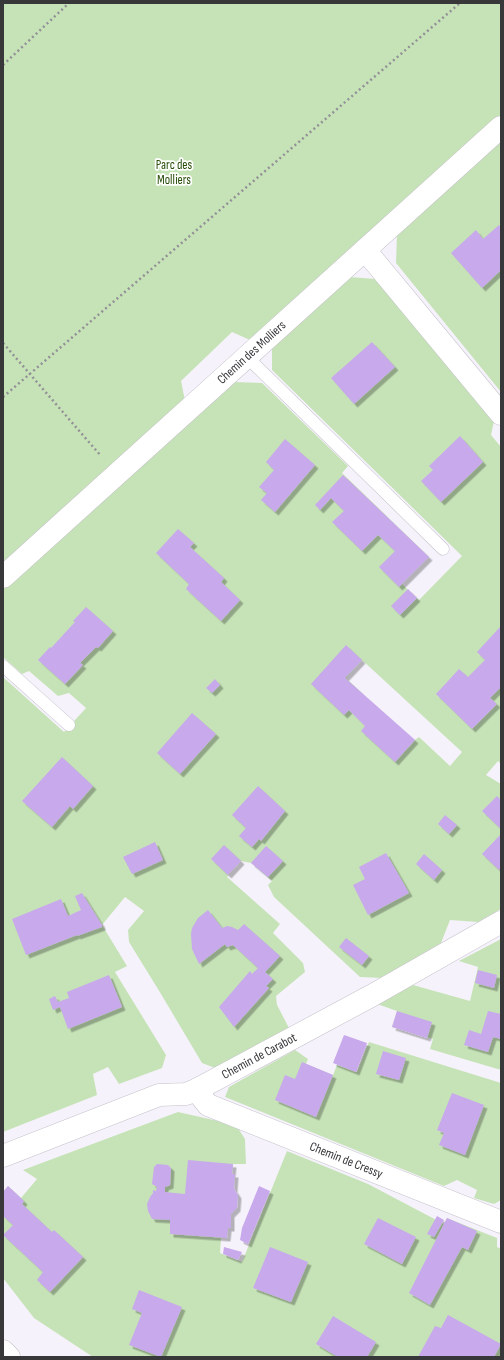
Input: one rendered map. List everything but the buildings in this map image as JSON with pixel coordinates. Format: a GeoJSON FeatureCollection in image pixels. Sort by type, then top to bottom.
{"type":"FeatureCollection","features":[{"type":"Feature","properties":{"kind":"street","name":"Chemin des Molliers"},"geometry":{"type":"LineString","coordinates":[[3,577],[501,127]]}},
{"type":"Feature","properties":{"kind":"street"},"geometry":{"type":"LineString","coordinates":[[365,250],[501,414]]}},
{"type":"Feature","properties":{"kind":"street","name":"Chemin de Carabot"},"geometry":{"type":"LineString","coordinates":[[3,1156],[159,1095],[186,1094],[196,1090],[371,996],[501,922]]}},
{"type":"Feature","properties":{"kind":"street","name":"Chemin de Cressy"},"geometry":{"type":"LineString","coordinates":[[196,1090],[208,1105],[501,1222]]}},
{"type":"Feature","properties":{"kind":"street"},"geometry":{"type":"LineString","coordinates":[[3,1351],[9,1357]]}},
{"type":"Feature","properties":{"kind":"lane"},"geometry":{"type":"LineString","coordinates":[[247,357],[443,550]]}},
{"type":"Feature","properties":{"kind":"lane"},"geometry":{"type":"LineString","coordinates":[[3,666],[68,726]]}},
{"type":"Feature","properties":{"kind":"path"},"geometry":{"type":"LineString","coordinates":[[3,65],[69,3]]}},
{"type":"Feature","properties":{"kind":"path"},"geometry":{"type":"LineString","coordinates":[[3,396],[460,3]]}},
{"type":"Feature","properties":{"kind":"path"},"geometry":{"type":"LineString","coordinates":[[3,342],[117,474]]}},
{"type":"Feature","properties":{"kind":"green space","name":"Parc des Molliers"},"geometry":{"type":"Polygon","coordinates":[[[3,3],[501,3],[501,117],[250,340],[232,332],[181,381],[185,401],[3,564],[3,3]]]}},
{"type":"Feature","properties":{"kind":"green space"},"geometry":{"type":"Polygon","coordinates":[[[501,141],[501,392],[396,263],[397,234],[501,141]]]}},
{"type":"Feature","properties":{"kind":"green space"},"geometry":{"type":"Polygon","coordinates":[[[349,277],[376,279],[494,421],[491,435],[501,447],[501,764],[498,761],[486,775],[501,784],[501,909],[478,922],[450,920],[441,943],[383,978],[360,977],[274,897],[268,885],[272,881],[251,863],[241,861],[227,877],[280,924],[273,933],[303,963],[305,972],[276,996],[277,1005],[289,1028],[215,1068],[202,1063],[129,942],[128,930],[144,911],[125,897],[102,925],[127,966],[115,972],[166,1055],[162,1068],[119,1084],[108,1067],[93,1074],[97,1095],[3,1132],[3,677],[64,732],[86,708],[69,693],[58,696],[29,671],[22,674],[3,657],[3,589],[233,382],[262,383],[348,466],[342,473],[429,557],[402,584],[419,600],[462,556],[272,370],[272,347],[349,277]],[[362,660],[346,678],[363,694],[349,710],[365,726],[415,740],[419,737],[450,766],[462,752],[362,660]]]}},
{"type":"Feature","properties":{"kind":"green space"},"geometry":{"type":"Polygon","coordinates":[[[501,939],[501,1070],[430,1049],[433,1039],[392,1027],[397,1011],[377,1004],[413,985],[470,1001],[478,967],[459,961],[501,939]]]}},
{"type":"Feature","properties":{"kind":"green space"},"geometry":{"type":"Polygon","coordinates":[[[369,1042],[501,1083],[501,1200],[494,1204],[474,1198],[477,1190],[457,1180],[444,1186],[225,1097],[229,1087],[295,1050],[308,1059],[306,1064],[333,1075],[337,1065],[357,1072],[369,1042]]]}},
{"type":"Feature","properties":{"kind":"green space"},"geometry":{"type":"Polygon","coordinates":[[[178,1112],[236,1125],[245,1139],[246,1164],[233,1164],[232,1174],[235,1174],[234,1189],[237,1208],[231,1214],[231,1228],[228,1228],[227,1238],[221,1238],[220,1253],[242,1262],[287,1151],[368,1184],[444,1224],[447,1218],[497,1238],[497,1247],[501,1249],[501,1357],[93,1357],[34,1318],[3,1278],[3,1192],[8,1186],[21,1198],[37,1179],[23,1170],[178,1112]]]}}]}
